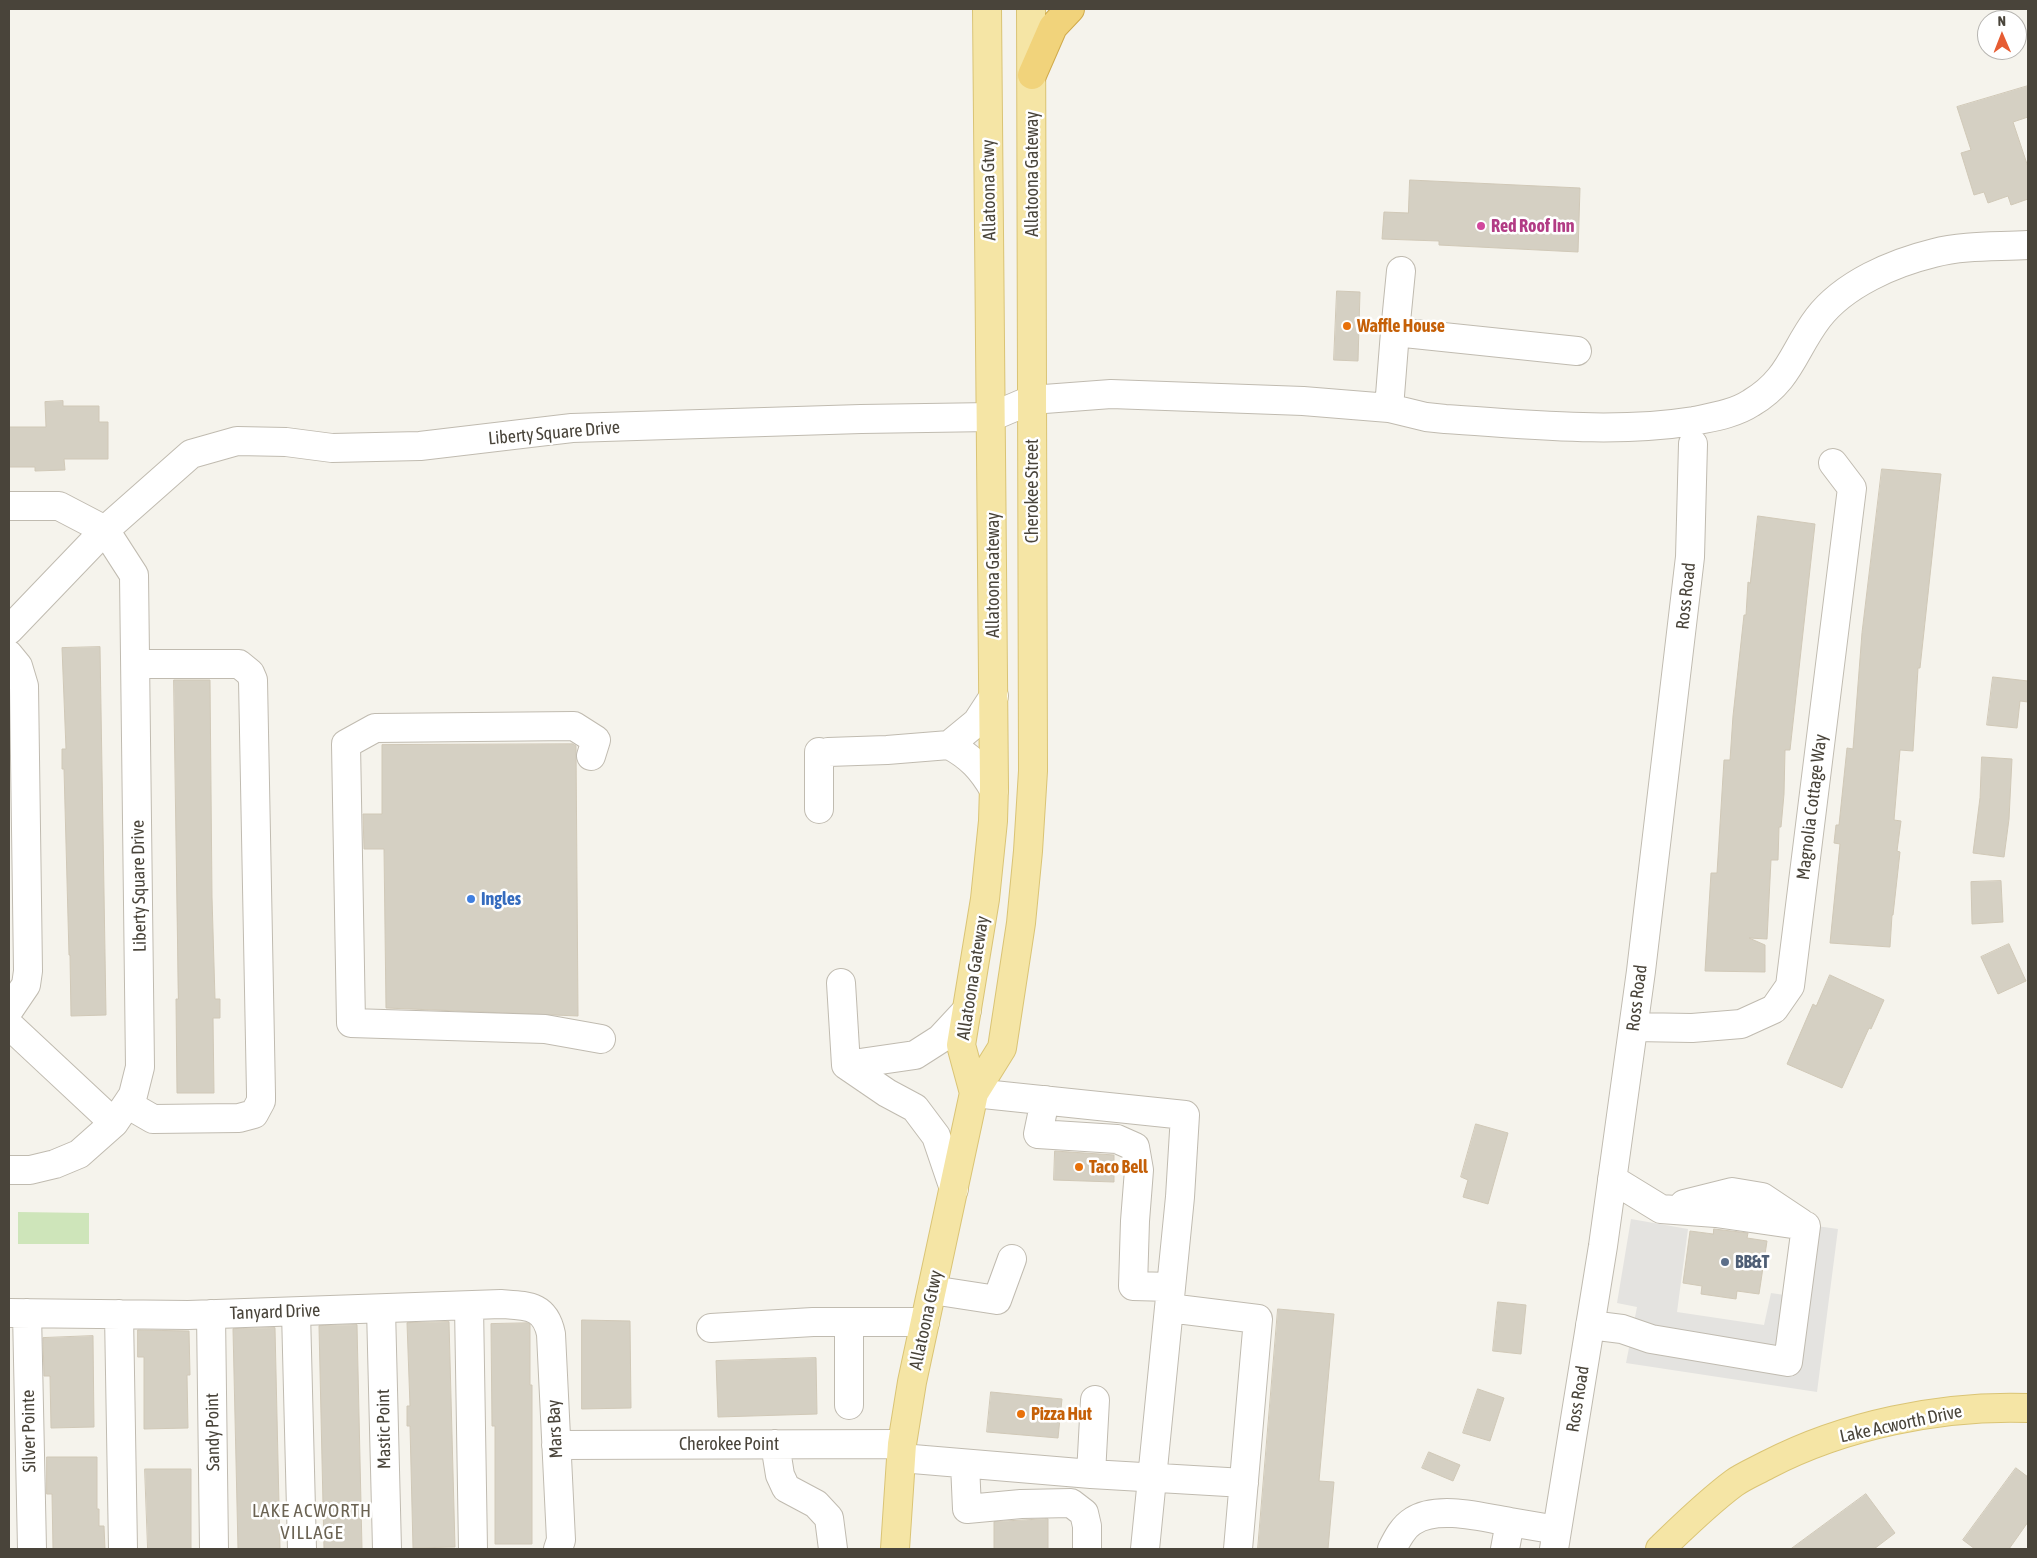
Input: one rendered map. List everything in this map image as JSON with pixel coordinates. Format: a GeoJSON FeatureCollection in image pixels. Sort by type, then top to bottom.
{"type":"FeatureCollection","features":[{"type":"Feature","properties":{"kind":"highway"},"geometry":{"type":"LineString","coordinates":[[1032,75],[1053,27],[1070,9]]}},
{"type":"Feature","properties":{"kind":"main road","name":"Allatoona Gtwy"},"geometry":{"type":"LineString","coordinates":[[986,9],[990,371]]}},
{"type":"Feature","properties":{"kind":"main road","name":"Allatoona Gateway"},"geometry":{"type":"LineString","coordinates":[[1031,9],[1032,400]]}},
{"type":"Feature","properties":{"kind":"main road","name":"Allatoona Gateway"},"geometry":{"type":"LineString","coordinates":[[974,1093],[961,1045],[985,899],[993,821],[994,696],[990,371]]}},
{"type":"Feature","properties":{"kind":"main road","name":"Cherokee Street"},"geometry":{"type":"LineString","coordinates":[[974,1093],[1002,1048],[1020,924],[1028,851],[1033,771],[1032,400]]}},
{"type":"Feature","properties":{"kind":"main road","name":"Allatoona Gtwy"},"geometry":{"type":"LineString","coordinates":[[894,1549],[901,1451],[912,1382],[974,1093]]}},
{"type":"Feature","properties":{"kind":"main road","name":"Lake Acworth Drive"},"geometry":{"type":"LineString","coordinates":[[1660,1549],[1689,1521],[1735,1482],[1796,1450],[1866,1427],[1942,1412],[1997,1407],[2028,1408]]}},
{"type":"Feature","properties":{"kind":"street","name":"Liberty Square Drive"},"geometry":{"type":"LineString","coordinates":[[105,530],[191,454],[237,441],[286,442],[332,448],[420,446],[572,428],[991,417],[1032,400],[1110,394],[1303,401],[1389,408],[1418,416],[1445,419],[1585,427],[1656,425],[1684,422],[1723,414],[1752,403],[1775,385],[1786,374],[1818,318],[1842,294],[1861,282],[1889,269],[1935,252],[1978,247],[2028,246]]}},
{"type":"Feature","properties":{"kind":"street"},"geometry":{"type":"LineString","coordinates":[[1389,408],[1401,270]]}},
{"type":"Feature","properties":{"kind":"street"},"geometry":{"type":"LineString","coordinates":[[1395,332],[1577,351]]}},
{"type":"Feature","properties":{"kind":"street","name":"Ross Road"},"geometry":{"type":"LineString","coordinates":[[1555,1540],[1590,1325],[1634,1027],[1690,557],[1693,444]]}},
{"type":"Feature","properties":{"kind":"street","name":"Magnolia Cottage Way"},"geometry":{"type":"LineString","coordinates":[[1634,1027],[1692,1028],[1741,1024],[1774,1009],[1790,986],[1852,488],[1833,463]]}},
{"type":"Feature","properties":{"kind":"street","name":"Liberty Square Drive"},"geometry":{"type":"LineString","coordinates":[[9,506],[59,506],[105,530],[134,575],[140,1067],[133,1096],[120,1114],[79,1154],[55,1164],[30,1170],[9,1170]]}},
{"type":"Feature","properties":{"kind":"street"},"geometry":{"type":"LineString","coordinates":[[9,630],[105,530]]}},
{"type":"Feature","properties":{"kind":"street"},"geometry":{"type":"LineString","coordinates":[[9,655],[18,666],[24,686],[28,970],[26,985],[9,1010]]}},
{"type":"Feature","properties":{"kind":"street"},"geometry":{"type":"LineString","coordinates":[[12,1035],[120,1114],[153,1119],[239,1118],[254,1114],[260,1101],[253,680],[250,673],[239,664],[136,664]]}},
{"type":"Feature","properties":{"kind":"street"},"geometry":{"type":"LineString","coordinates":[[819,809],[824,752],[911,749],[949,745],[977,722],[994,696]]}},
{"type":"Feature","properties":{"kind":"street"},"geometry":{"type":"LineString","coordinates":[[591,756],[596,740],[574,726],[375,728],[346,744],[351,1023],[545,1029],[601,1039]]}},
{"type":"Feature","properties":{"kind":"street"},"geometry":{"type":"LineString","coordinates":[[949,745],[975,763],[984,773],[994,790]]}},
{"type":"Feature","properties":{"kind":"street"},"geometry":{"type":"LineString","coordinates":[[841,983],[846,1065]]}},
{"type":"Feature","properties":{"kind":"street"},"geometry":{"type":"LineString","coordinates":[[846,1065],[915,1055],[940,1039],[967,1010]]}},
{"type":"Feature","properties":{"kind":"street"},"geometry":{"type":"LineString","coordinates":[[846,1065],[887,1093],[916,1108],[936,1136],[954,1190]]}},
{"type":"Feature","properties":{"kind":"street"},"geometry":{"type":"LineString","coordinates":[[974,1093],[1185,1115],[1180,1197],[1145,1549]]}},
{"type":"Feature","properties":{"kind":"street"},"geometry":{"type":"LineString","coordinates":[[1045,1100],[1038,1134],[1117,1139],[1136,1147],[1140,1170],[1135,1221],[1133,1286],[1170,1298],[1258,1319],[1238,1549]]}},
{"type":"Feature","properties":{"kind":"street"},"geometry":{"type":"LineString","coordinates":[[1590,1325],[1622,1329],[1651,1339],[1788,1362],[1805,1235],[1716,1214],[1660,1215],[1612,1179]]}},
{"type":"Feature","properties":{"kind":"street"},"geometry":{"type":"LineString","coordinates":[[932,1290],[997,1300],[1012,1260]]}},
{"type":"Feature","properties":{"kind":"street","name":"Tanyard Drive"},"geometry":{"type":"LineString","coordinates":[[18,1313],[211,1314],[521,1305],[540,1311]]}},
{"type":"Feature","properties":{"kind":"street"},"geometry":{"type":"LineString","coordinates":[[469,1306],[473,1549]]}},
{"type":"Feature","properties":{"kind":"street","name":"Mastic Point"},"geometry":{"type":"LineString","coordinates":[[382,1310],[387,1549]]}},
{"type":"Feature","properties":{"kind":"street","name":"Mars Bay"},"geometry":{"type":"LineString","coordinates":[[540,1311],[549,1322],[552,1334],[561,1540],[558,1549]]}},
{"type":"Feature","properties":{"kind":"street"},"geometry":{"type":"LineString","coordinates":[[296,1312],[302,1549]]}},
{"type":"Feature","properties":{"kind":"street","name":"Silver Pointe"},"geometry":{"type":"LineString","coordinates":[[18,1313],[19,1418],[32,1549]]}},
{"type":"Feature","properties":{"kind":"street"},"geometry":{"type":"LineString","coordinates":[[119,1314],[124,1549]]}},
{"type":"Feature","properties":{"kind":"street","name":"Sandy Point"},"geometry":{"type":"LineString","coordinates":[[211,1314],[214,1549]]}},
{"type":"Feature","properties":{"kind":"street"},"geometry":{"type":"LineString","coordinates":[[711,1328],[813,1322],[925,1322]]}},
{"type":"Feature","properties":{"kind":"street"},"geometry":{"type":"LineString","coordinates":[[849,1323],[849,1405]]}},
{"type":"Feature","properties":{"kind":"street"},"geometry":{"type":"LineString","coordinates":[[1091,1474],[1095,1400]]}},
{"type":"Feature","properties":{"kind":"street"},"geometry":{"type":"LineString","coordinates":[[776,1444],[780,1474],[786,1488],[816,1504],[829,1518],[833,1549]]}},
{"type":"Feature","properties":{"kind":"street","name":"Cherokee Point"},"geometry":{"type":"LineString","coordinates":[[556,1445],[776,1444],[901,1451],[965,1464],[1244,1483]]}},
{"type":"Feature","properties":{"kind":"street"},"geometry":{"type":"LineString","coordinates":[[965,1464],[967,1509],[1021,1504],[1070,1504],[1084,1514],[1087,1526],[1087,1549]]}},
{"type":"Feature","properties":{"kind":"street"},"geometry":{"type":"LineString","coordinates":[[1392,1549],[1399,1535],[1412,1521],[1435,1513],[1465,1514],[1510,1522],[1555,1540]]}},
{"type":"Feature","properties":{"kind":"street"},"geometry":{"type":"LineString","coordinates":[[1504,1549],[1510,1522]]}},
{"type":"Feature","properties":{"kind":"green space"},"geometry":{"type":"Polygon","coordinates":[[[18,1212],[89,1213],[89,1244],[18,1244],[18,1212]]]}},
{"type":"Feature","properties":{"kind":"shaded area"},"geometry":{"type":"Polygon","coordinates":[[[1631,1219],[1688,1229],[1677,1312],[1764,1325],[1771,1293],[1798,1297],[1809,1225],[1838,1229],[1817,1392],[1626,1363],[1637,1307],[1617,1303],[1631,1219]]]}},
{"type":"Feature","properties":{"kind":"building"},"geometry":{"type":"Polygon","coordinates":[[[2028,86],[2028,117],[2013,122],[2028,167],[2028,199],[2011,205],[2008,196],[1988,203],[1984,192],[1974,195],[1961,153],[1971,150],[1957,107],[2028,86]]]}},
{"type":"Feature","properties":{"kind":"building","name":"Red Roof Inn"},"geometry":{"type":"Polygon","coordinates":[[[1410,180],[1580,188],[1578,252],[1439,245],[1439,241],[1382,239],[1384,212],[1408,213],[1410,180]]]}},
{"type":"Feature","properties":{"kind":"building","name":"Waffle House"},"geometry":{"type":"Polygon","coordinates":[[[1337,291],[1360,292],[1358,361],[1334,360],[1337,291]]]}},
{"type":"Feature","properties":{"kind":"building"},"geometry":{"type":"Polygon","coordinates":[[[63,401],[63,406],[99,406],[99,422],[108,422],[108,459],[64,459],[65,470],[35,471],[35,467],[9,467],[9,427],[46,427],[45,402],[63,401]]]}},
{"type":"Feature","properties":{"kind":"building"},"geometry":{"type":"Polygon","coordinates":[[[1882,469],[1941,474],[1920,668],[1918,668],[1913,751],[1900,750],[1894,820],[1901,821],[1897,851],[1900,852],[1890,947],[1830,943],[1840,844],[1834,843],[1836,825],[1839,825],[1847,748],[1853,749],[1862,633],[1882,469]]]}},
{"type":"Feature","properties":{"kind":"building"},"geometry":{"type":"Polygon","coordinates":[[[1758,516],[1815,524],[1790,750],[1785,750],[1784,794],[1781,827],[1779,827],[1778,860],[1771,860],[1767,939],[1749,938],[1765,945],[1765,972],[1705,971],[1711,873],[1717,873],[1724,760],[1730,760],[1744,615],[1746,615],[1748,582],[1750,583],[1758,516]]]}},
{"type":"Feature","properties":{"kind":"building"},"geometry":{"type":"Polygon","coordinates":[[[100,647],[106,1015],[71,1016],[64,769],[62,769],[62,749],[66,749],[62,648],[100,647]]]}},
{"type":"Feature","properties":{"kind":"building"},"geometry":{"type":"Polygon","coordinates":[[[1993,677],[2028,681],[2028,702],[2020,701],[2017,728],[1987,725],[1993,677]]]}},
{"type":"Feature","properties":{"kind":"building"},"geometry":{"type":"Polygon","coordinates":[[[174,680],[210,680],[215,999],[220,999],[220,1018],[213,1018],[214,1093],[177,1093],[176,999],[178,999],[174,680]]]}},
{"type":"Feature","properties":{"kind":"building"},"geometry":{"type":"Polygon","coordinates":[[[573,744],[576,746],[578,1016],[386,1008],[384,849],[364,849],[363,814],[382,814],[382,745],[573,744]]]}},
{"type":"Feature","properties":{"kind":"building"},"geometry":{"type":"Polygon","coordinates":[[[1982,757],[2012,759],[2009,819],[2004,857],[1973,853],[1980,798],[1982,757]]]}},
{"type":"Feature","properties":{"kind":"building"},"geometry":{"type":"Polygon","coordinates":[[[2001,881],[2003,922],[1972,924],[1971,882],[2001,881]]]}},
{"type":"Feature","properties":{"kind":"building"},"geometry":{"type":"Polygon","coordinates":[[[2009,944],[2026,981],[1998,994],[1981,957],[2009,944]]]}},
{"type":"Feature","properties":{"kind":"building"},"geometry":{"type":"Polygon","coordinates":[[[1830,975],[1884,1000],[1842,1088],[1787,1064],[1813,1004],[1816,1006],[1830,975]]]}},
{"type":"Feature","properties":{"kind":"building"},"geometry":{"type":"Polygon","coordinates":[[[1476,1124],[1508,1133],[1488,1204],[1463,1197],[1468,1180],[1461,1177],[1476,1124]]]}},
{"type":"Feature","properties":{"kind":"building"},"geometry":{"type":"Polygon","coordinates":[[[1055,1151],[1114,1155],[1114,1182],[1054,1180],[1055,1151]]]}},
{"type":"Feature","properties":{"kind":"building","name":"BB&T"},"geometry":{"type":"Polygon","coordinates":[[[1714,1229],[1748,1233],[1747,1238],[1767,1241],[1759,1294],[1737,1291],[1736,1299],[1701,1294],[1702,1286],[1683,1283],[1690,1231],[1713,1234],[1714,1229]]]}},
{"type":"Feature","properties":{"kind":"building"},"geometry":{"type":"Polygon","coordinates":[[[1498,1302],[1526,1305],[1521,1354],[1493,1351],[1498,1302]]]}},
{"type":"Feature","properties":{"kind":"building"},"geometry":{"type":"Polygon","coordinates":[[[1278,1309],[1334,1314],[1319,1481],[1334,1482],[1328,1549],[1258,1549],[1278,1309]]]}},
{"type":"Feature","properties":{"kind":"building"},"geometry":{"type":"Polygon","coordinates":[[[582,1320],[630,1321],[631,1408],[582,1409],[582,1320]]]}},
{"type":"Feature","properties":{"kind":"building"},"geometry":{"type":"Polygon","coordinates":[[[449,1322],[455,1547],[413,1548],[410,1426],[407,1426],[407,1406],[410,1406],[407,1323],[449,1322]]]}},
{"type":"Feature","properties":{"kind":"building"},"geometry":{"type":"Polygon","coordinates":[[[491,1324],[530,1324],[530,1385],[532,1385],[532,1544],[495,1544],[495,1426],[492,1426],[491,1324]]]}},
{"type":"Feature","properties":{"kind":"building"},"geometry":{"type":"Polygon","coordinates":[[[357,1325],[362,1549],[324,1549],[319,1326],[357,1325]]]}},
{"type":"Feature","properties":{"kind":"building"},"geometry":{"type":"Polygon","coordinates":[[[275,1328],[280,1549],[238,1549],[233,1329],[275,1328]]]}},
{"type":"Feature","properties":{"kind":"building"},"geometry":{"type":"Polygon","coordinates":[[[138,1330],[189,1331],[190,1375],[187,1375],[188,1428],[144,1429],[144,1357],[138,1357],[138,1330]]]}},
{"type":"Feature","properties":{"kind":"building"},"geometry":{"type":"Polygon","coordinates":[[[93,1336],[94,1427],[51,1428],[50,1376],[44,1376],[43,1338],[93,1336]]]}},
{"type":"Feature","properties":{"kind":"building"},"geometry":{"type":"Polygon","coordinates":[[[816,1358],[817,1414],[718,1417],[716,1361],[816,1358]]]}},
{"type":"Feature","properties":{"kind":"building"},"geometry":{"type":"Polygon","coordinates":[[[1478,1389],[1504,1398],[1490,1441],[1463,1433],[1478,1389]]]}},
{"type":"Feature","properties":{"kind":"building"},"geometry":{"type":"Polygon","coordinates":[[[991,1392],[1062,1399],[1058,1438],[987,1432],[991,1392]]]}},
{"type":"Feature","properties":{"kind":"building"},"geometry":{"type":"Polygon","coordinates":[[[1429,1452],[1460,1465],[1453,1481],[1422,1468],[1429,1452]]]}},
{"type":"Feature","properties":{"kind":"building"},"geometry":{"type":"Polygon","coordinates":[[[47,1457],[97,1457],[97,1509],[99,1509],[99,1526],[104,1526],[105,1549],[53,1549],[52,1494],[47,1494],[47,1457]]]}},
{"type":"Feature","properties":{"kind":"building"},"geometry":{"type":"Polygon","coordinates":[[[2016,1468],[2028,1477],[2028,1522],[2009,1549],[1975,1549],[1963,1540],[2016,1468]]]}},
{"type":"Feature","properties":{"kind":"building"},"geometry":{"type":"Polygon","coordinates":[[[145,1469],[191,1469],[191,1549],[148,1549],[145,1469]]]}},
{"type":"Feature","properties":{"kind":"building"},"geometry":{"type":"Polygon","coordinates":[[[1866,1494],[1895,1533],[1874,1549],[1791,1549],[1866,1494]]]}},
{"type":"Feature","properties":{"kind":"building"},"geometry":{"type":"Polygon","coordinates":[[[1048,1519],[1048,1549],[994,1549],[994,1522],[1048,1519]]]}},
{"type":"Feature","properties":{"kind":"place","name":"Red Roof Inn"},"geometry":{"type":"Point","coordinates":[1481,226]}},
{"type":"Feature","properties":{"kind":"place","name":"Waffle House"},"geometry":{"type":"Point","coordinates":[1347,326]}},
{"type":"Feature","properties":{"kind":"place","name":"Ingles"},"geometry":{"type":"Point","coordinates":[471,899]}},
{"type":"Feature","properties":{"kind":"place","name":"Taco Bell"},"geometry":{"type":"Point","coordinates":[1079,1167]}},
{"type":"Feature","properties":{"kind":"place","name":"BB&T"},"geometry":{"type":"Point","coordinates":[1725,1262]}},
{"type":"Feature","properties":{"kind":"place","name":"Pizza Hut"},"geometry":{"type":"Point","coordinates":[1021,1414]}},
{"type":"Feature","properties":{"kind":"district","name":"LAKE ACWORTH VILLAGE"},"geometry":{"type":"Point","coordinates":[312,1522]}}]}
